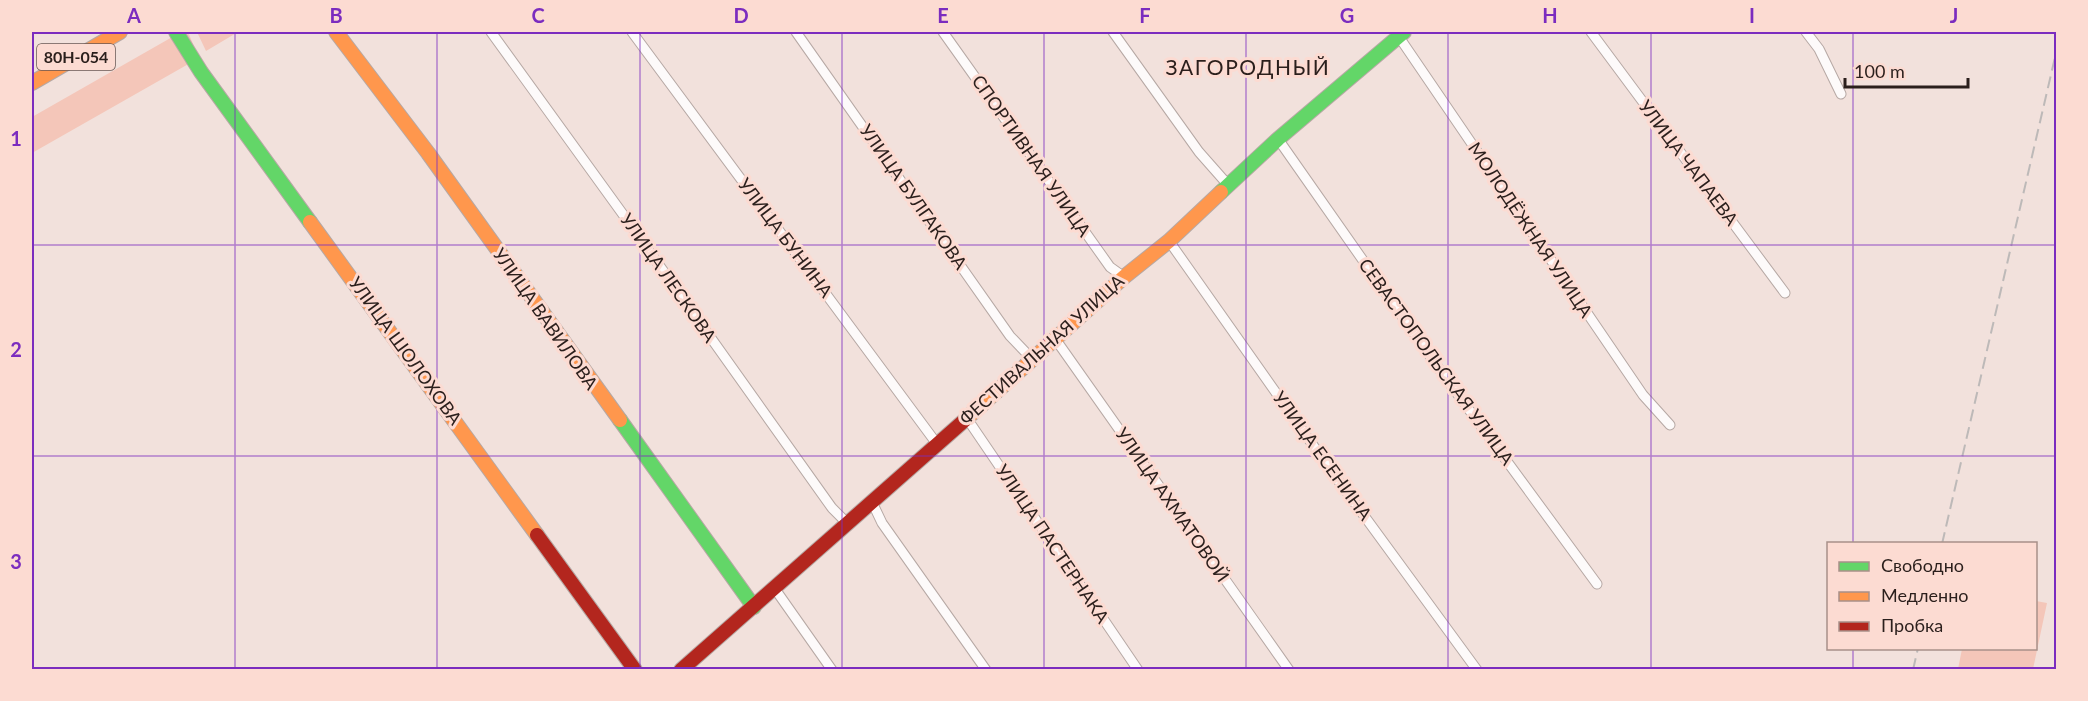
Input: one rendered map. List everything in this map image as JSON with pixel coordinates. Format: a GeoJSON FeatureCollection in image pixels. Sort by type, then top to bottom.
{"type":"FeatureCollection","features":[{"type":"Feature","properties":{"kind":"street","name":"80Н-054"},"geometry":{"type":"LineString","coordinates":[[32,82],[120,32]]}},
{"type":"Feature","properties":{"kind":"street","name":"УЛИЦА ШОЛОХОВА"},"geometry":{"type":"LineString","coordinates":[[176,32],[201,72],[635,669]]}},
{"type":"Feature","properties":{"kind":"street","name":"УЛИЦА ВАВИЛОВА"},"geometry":{"type":"LineString","coordinates":[[336,32],[428,153],[754,607]]}},
{"type":"Feature","properties":{"kind":"street","name":"УЛИЦА ЛЕСКОВА"},"geometry":{"type":"LineString","coordinates":[[491,32],[832,508],[847,523]]}},
{"type":"Feature","properties":{"kind":"street","name":"УЛИЦА БУНИНА"},"geometry":{"type":"LineString","coordinates":[[632,32],[937,444]]}},
{"type":"Feature","properties":{"kind":"street","name":"УЛИЦА БУЛГАКОВА"},"geometry":{"type":"LineString","coordinates":[[796,32],[1010,336],[1033,360]]}},
{"type":"Feature","properties":{"kind":"street","name":"СПОРТИВНАЯ УЛИЦА"},"geometry":{"type":"LineString","coordinates":[[943,32],[1110,267],[1124,277]]}},
{"type":"Feature","properties":{"kind":"street"},"geometry":{"type":"LineString","coordinates":[[1113,32],[1199,152],[1229,186]]}},
{"type":"Feature","properties":{"kind":"street","name":"УЛИЦА ЧАПАЕВА"},"geometry":{"type":"LineString","coordinates":[[1591,32],[1785,293]]}},
{"type":"Feature","properties":{"kind":"street"},"geometry":{"type":"LineString","coordinates":[[1806,32],[1819,49],[1841,94]]}},
{"type":"Feature","properties":{"kind":"street","name":"ФЕСТИВАЛЬНАЯ УЛИЦА"},"geometry":{"type":"LineString","coordinates":[[681,669],[775,589],[1124,277],[1169,241],[1278,139],[1399,33]]}},
{"type":"Feature","properties":{"kind":"street","name":"МОЛОДЁЖНАЯ УЛИЦА"},"geometry":{"type":"LineString","coordinates":[[1399,33],[1532,235],[1643,395],[1670,425]]}},
{"type":"Feature","properties":{"kind":"street","name":"СЕВАСТОПОЛЬСКАЯ УЛИЦА"},"geometry":{"type":"LineString","coordinates":[[1278,139],[1437,366],[1597,584]]}},
{"type":"Feature","properties":{"kind":"street","name":"УЛИЦА ЕСЕНИНА"},"geometry":{"type":"LineString","coordinates":[[1169,241],[1327,465],[1477,669]]}},
{"type":"Feature","properties":{"kind":"street","name":"УЛИЦА АХМАТОВОЙ"},"geometry":{"type":"LineString","coordinates":[[1056,340],[1289,669]]}},
{"type":"Feature","properties":{"kind":"street","name":"УЛИЦА ПАСТЕРНАКА"},"geometry":{"type":"LineString","coordinates":[[966,417],[1138,669]]}},
{"type":"Feature","properties":{"kind":"street"},"geometry":{"type":"LineString","coordinates":[[872,502],[882,523],[986,669]]}},
{"type":"Feature","properties":{"kind":"street"},"geometry":{"type":"LineString","coordinates":[[775,589],[832,669]]}},
{"type":"Feature","properties":{"kind":"shaded area"},"geometry":{"type":"Polygon","coordinates":[[[181,32],[188,32],[199,58],[32,153],[32,117],[181,32]]]}},
{"type":"Feature","properties":{"kind":"shaded area"},"geometry":{"type":"Polygon","coordinates":[[[197,32],[238,32],[206,51],[197,32]]]}},
{"type":"Feature","properties":{"kind":"shaded area"},"geometry":{"type":"Polygon","coordinates":[[[2037,601],[2047,603],[2033,669],[1958,669],[1962,650],[2037,650],[2037,601]]]}},
{"type":"Feature","properties":{"kind":"railway"},"geometry":{"type":"LineString","coordinates":[[1942,542],[2056,53]]}},
{"type":"Feature","properties":{"kind":"railway"},"geometry":{"type":"LineString","coordinates":[[1913,670],[1918,650]]}},
{"type":"Feature","properties":{"kind":"traffic: fast"},"geometry":{"type":"LineString","coordinates":[[176,32],[201,72],[310,222]]}},
{"type":"Feature","properties":{"kind":"traffic: fast"},"geometry":{"type":"LineString","coordinates":[[1221,192],[1278,139],[1404,32]]}},
{"type":"Feature","properties":{"kind":"traffic: fast"},"geometry":{"type":"LineString","coordinates":[[620,420],[754,607]]}},
{"type":"Feature","properties":{"kind":"traffic: slow"},"geometry":{"type":"LineString","coordinates":[[32,83],[120,32]]}},
{"type":"Feature","properties":{"kind":"traffic: slow"},"geometry":{"type":"LineString","coordinates":[[336,32],[428,153],[620,420]]}},
{"type":"Feature","properties":{"kind":"traffic: slow"},"geometry":{"type":"LineString","coordinates":[[966,419],[1124,277],[1169,241],[1221,192]]}},
{"type":"Feature","properties":{"kind":"traffic: slow"},"geometry":{"type":"LineString","coordinates":[[310,222],[537,535]]}},
{"type":"Feature","properties":{"kind":"traffic: jam"},"geometry":{"type":"LineString","coordinates":[[681,670],[966,419]]}},
{"type":"Feature","properties":{"kind":"traffic: jam"},"geometry":{"type":"LineString","coordinates":[[537,535],[635,670]]}},
{"type":"Feature","properties":{"kind":"district","name":"ЗАГОРОДНЫЙ"},"geometry":{"type":"Point","coordinates":[1248,68]}}]}
